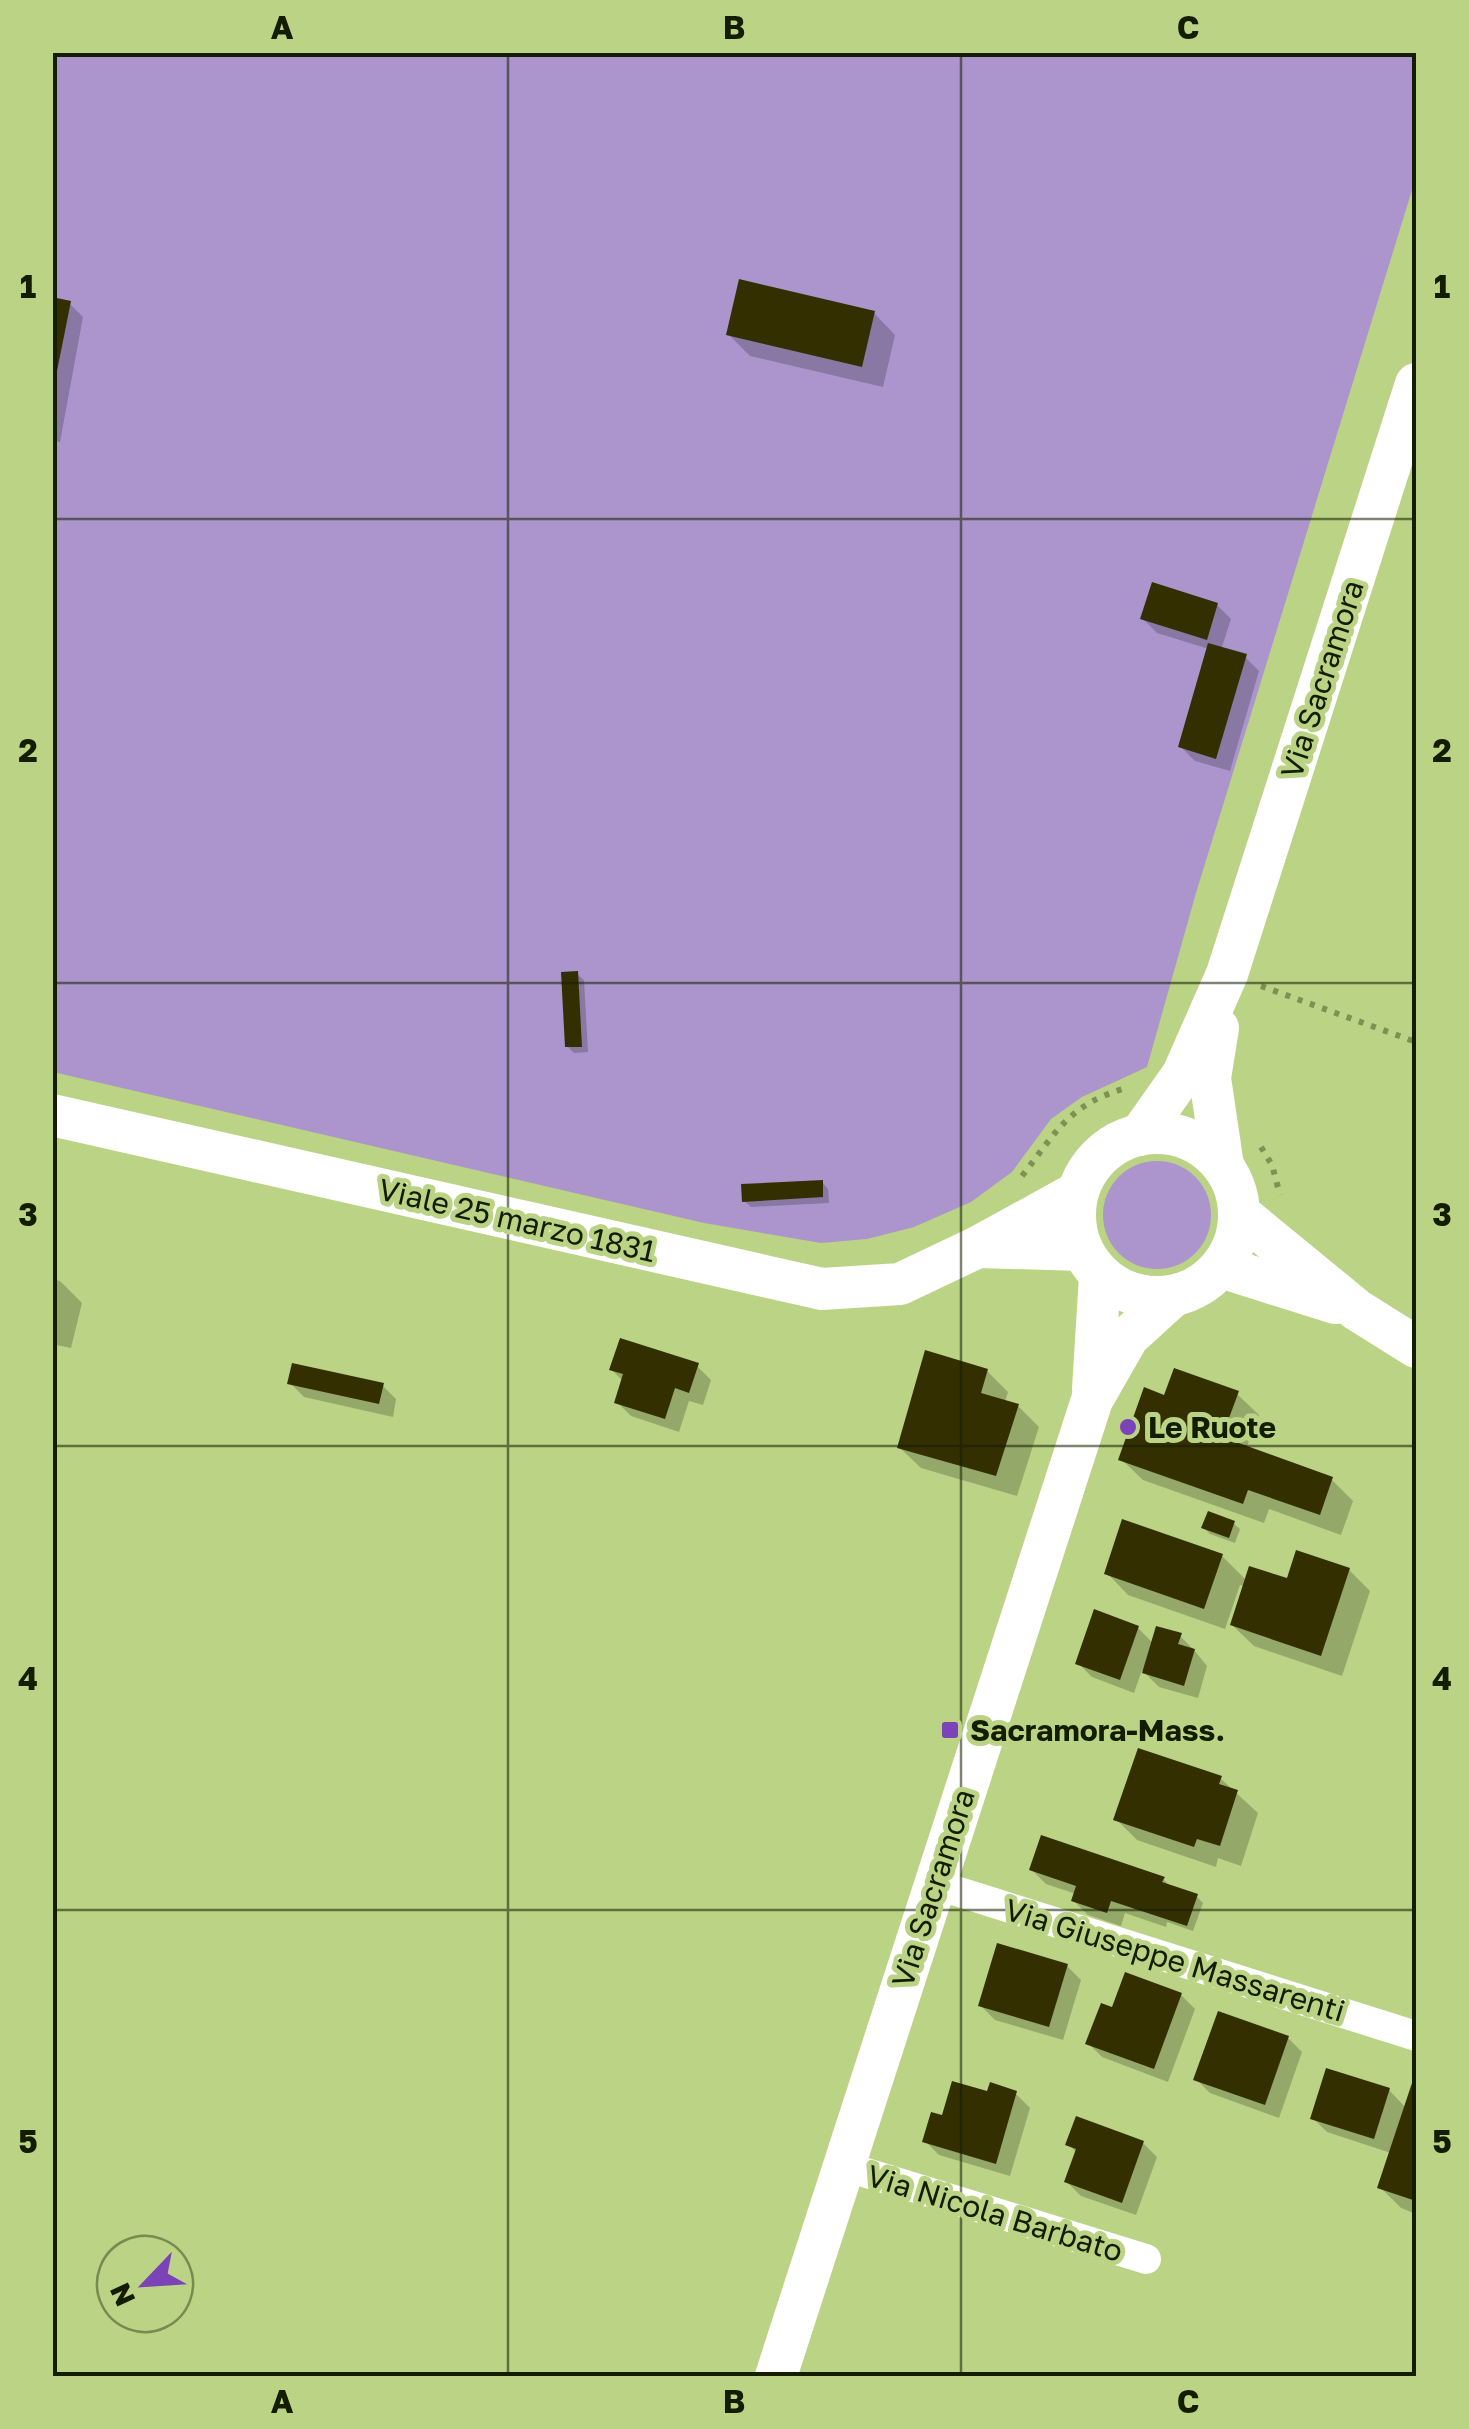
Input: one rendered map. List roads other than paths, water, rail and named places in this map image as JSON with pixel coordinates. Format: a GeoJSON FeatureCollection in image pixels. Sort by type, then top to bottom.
{"type":"FeatureCollection","features":[{"type":"Feature","properties":{"kind":"street","name":"Via Sacramora"},"geometry":{"type":"LineString","coordinates":[[1140,1135],[1183,1074],[1227,974],[1416,384]]}},
{"type":"Feature","properties":{"kind":"street","name":"Via Sacramora"},"geometry":{"type":"LineString","coordinates":[[1224,1166],[1210,1078],[1227,974]]}},
{"type":"Feature","properties":{"kind":"street","name":"Viale 25 marzo 1831"},"geometry":{"type":"LineString","coordinates":[[52,1116],[822,1289],[900,1284],[978,1248],[1078,1192]]}},
{"type":"Feature","properties":{"kind":"street"},"geometry":{"type":"LineString","coordinates":[[1153,1132],[1179,1136],[1205,1148],[1224,1166],[1236,1189],[1240,1214],[1235,1242],[1222,1267],[1192,1290],[1174,1296],[1135,1294],[1122,1290],[1091,1263],[1076,1231],[1078,1192],[1088,1168],[1106,1150],[1153,1132]]}},
{"type":"Feature","properties":{"kind":"street"},"geometry":{"type":"LineString","coordinates":[[1240,1214],[1357,1310],[1416,1346]]}},
{"type":"Feature","properties":{"kind":"street","name":"Viale 25 marzo 1831"},"geometry":{"type":"LineString","coordinates":[[978,1248],[1091,1263]]}},
{"type":"Feature","properties":{"kind":"street","name":"Via Sacramora"},"geometry":{"type":"LineString","coordinates":[[1091,1263],[1092,1400]]}},
{"type":"Feature","properties":{"kind":"street"},"geometry":{"type":"LineString","coordinates":[[1222,1267],[1357,1310]]}},
{"type":"Feature","properties":{"kind":"street","name":"Via Sacramora"},"geometry":{"type":"LineString","coordinates":[[776,2376],[1092,1400],[1128,1336],[1174,1296]]}},
{"type":"Feature","properties":{"kind":"street","name":"Via Giuseppe Massarenti"},"geometry":{"type":"LineString","coordinates":[[934,1884],[1416,2036]]}},
{"type":"Feature","properties":{"kind":"street","name":"Via Nicola Barbato"},"geometry":{"type":"LineString","coordinates":[[844,2166],[1146,2260]]}},
{"type":"Feature","properties":{"kind":"place","name":"Le Ruote"},"geometry":{"type":"Point","coordinates":[1128,1427]}},
{"type":"Feature","properties":{"kind":"place","name":"Sacramora-Mass."},"geometry":{"type":"Point","coordinates":[950,1730]}}]}
